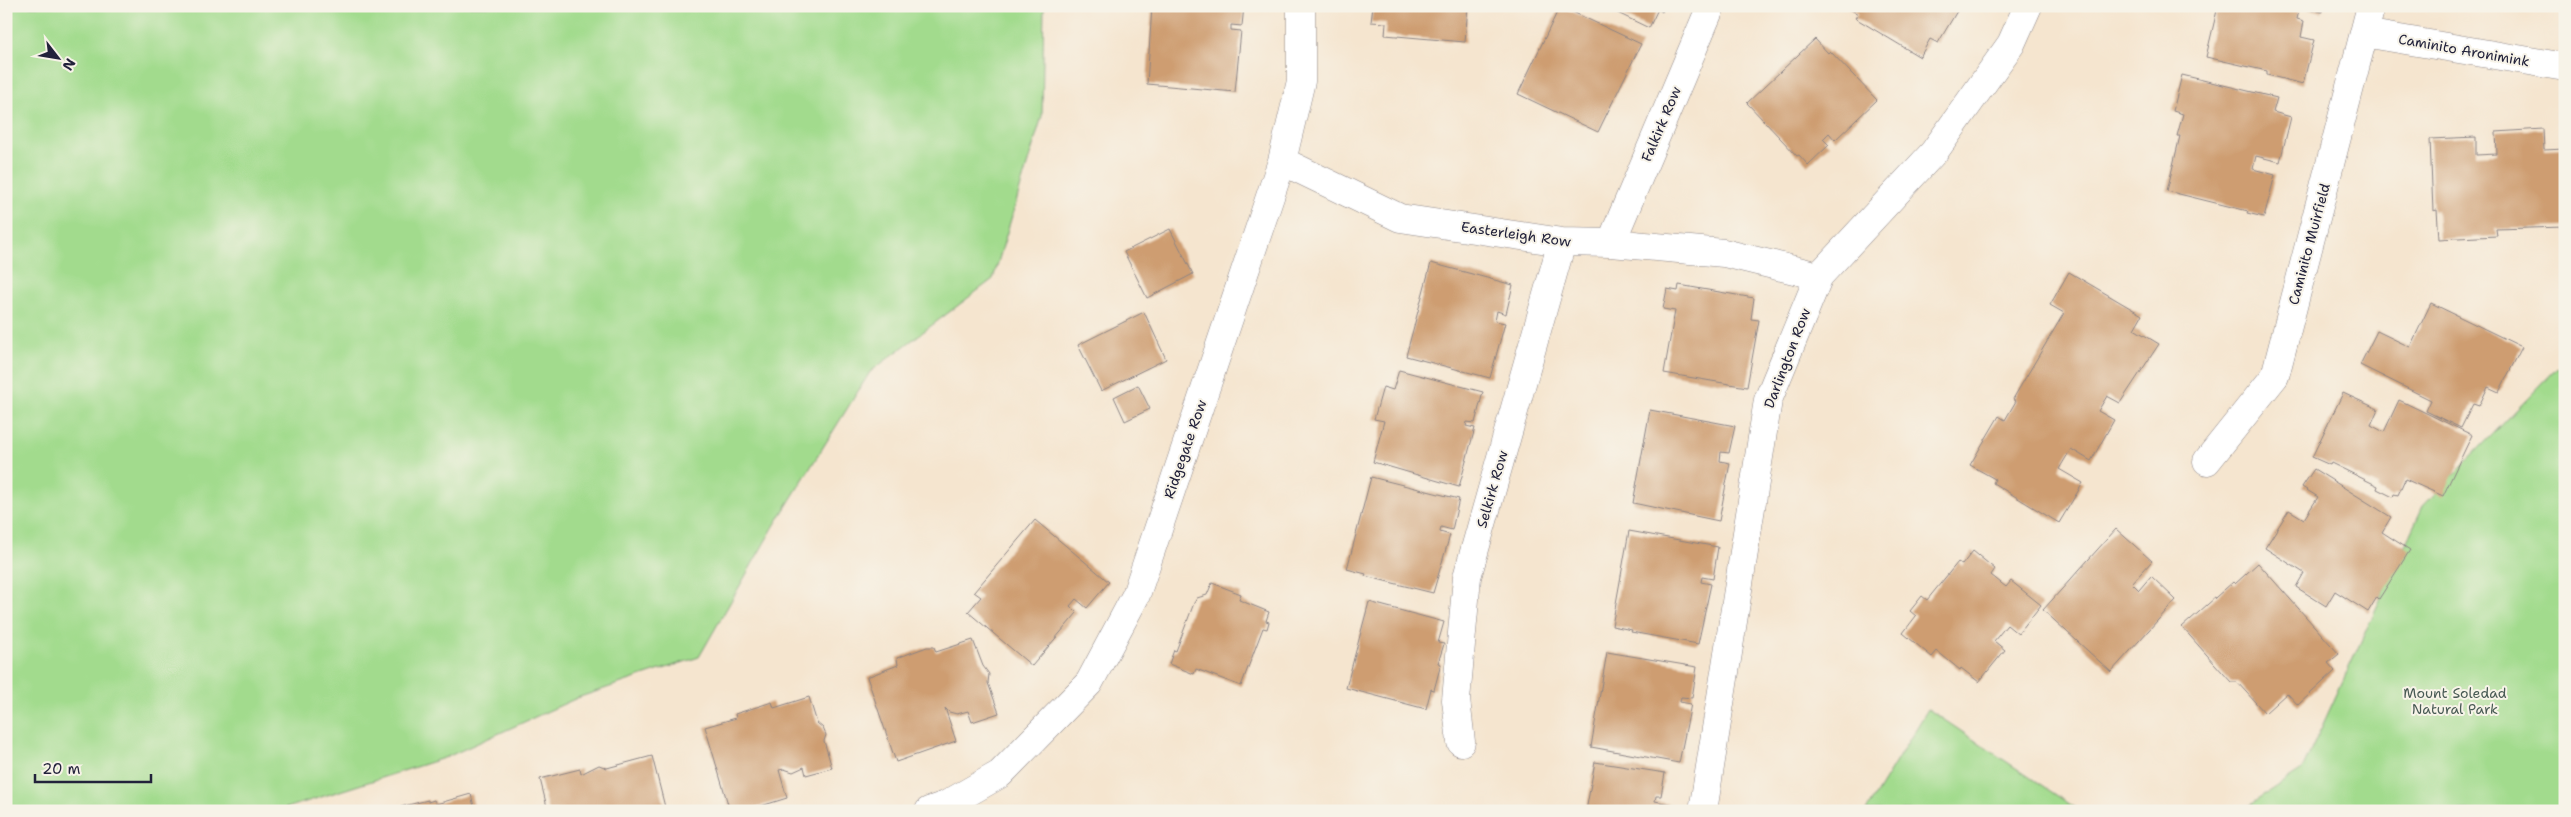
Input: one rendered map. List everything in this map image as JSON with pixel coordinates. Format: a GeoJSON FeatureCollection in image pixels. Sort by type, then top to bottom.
{"type":"FeatureCollection","features":[{"type":"Feature","properties":{"kind":"street","name":"Ridgegate Row"},"geometry":{"type":"LineString","coordinates":[[929,811],[946,805],[1000,774],[1089,683],[1136,595],[1282,161],[1301,81],[1301,6]]}},
{"type":"Feature","properties":{"kind":"street","name":"Falkirk Row"},"geometry":{"type":"LineString","coordinates":[[1611,243],[1711,6]]}},
{"type":"Feature","properties":{"kind":"street","name":"Darlington Row"},"geometry":{"type":"LineString","coordinates":[[1703,811],[1768,400],[1819,276],[1934,152],[2011,44],[2028,6]]}},
{"type":"Feature","properties":{"kind":"street","name":"Caminito Muirfield"},"geometry":{"type":"LineString","coordinates":[[2207,461],[2275,376],[2371,6]]}},
{"type":"Feature","properties":{"kind":"street","name":"Caminito Aronimink"},"geometry":{"type":"LineString","coordinates":[[2364,33],[2565,67]]}},
{"type":"Feature","properties":{"kind":"street","name":"Easterleigh Row"},"geometry":{"type":"LineString","coordinates":[[1282,161],[1400,218],[1562,242],[1611,243],[1724,253],[1819,276]]}},
{"type":"Feature","properties":{"kind":"street","name":"Selkirk Row"},"geometry":{"type":"LineString","coordinates":[[1461,742],[1456,700],[1467,577],[1562,242]]}},
{"type":"Feature","properties":{"kind":"green space"},"geometry":{"type":"Polygon","coordinates":[[[6,6],[1044,6],[1042,116],[993,279],[870,372],[774,526],[699,657],[577,698],[447,757],[277,811],[6,811],[6,6]]]}},
{"type":"Feature","properties":{"kind":"green space","name":"Mount Soledad Natural Park"},"geometry":{"type":"Polygon","coordinates":[[[2565,360],[2565,811],[2240,811],[2302,770],[2423,506],[2565,360]]]}},
{"type":"Feature","properties":{"kind":"green space"},"geometry":{"type":"Polygon","coordinates":[[[1928,709],[2080,811],[1866,811],[1928,709]]]}},
{"type":"Feature","properties":{"kind":"building"},"geometry":{"type":"Polygon","coordinates":[[[1152,6],[1244,6],[1242,26],[1231,25],[1231,30],[1241,31],[1235,92],[1147,84],[1152,6]]]}},
{"type":"Feature","properties":{"kind":"building"},"geometry":{"type":"Polygon","coordinates":[[[1373,6],[1468,6],[1465,42],[1385,35],[1386,23],[1371,22],[1373,6]]]}},
{"type":"Feature","properties":{"kind":"building"},"geometry":{"type":"Polygon","coordinates":[[[1560,6],[1641,44],[1598,132],[1518,94],[1560,6]]]}},
{"type":"Feature","properties":{"kind":"building"},"geometry":{"type":"Polygon","coordinates":[[[1603,6],[1665,6],[1662,12],[1658,9],[1649,28],[1603,6]]]}},
{"type":"Feature","properties":{"kind":"building"},"geometry":{"type":"Polygon","coordinates":[[[1845,6],[1960,6],[1938,43],[1930,39],[1920,57],[1855,18],[1858,14],[1845,6]]]}},
{"type":"Feature","properties":{"kind":"building"},"geometry":{"type":"Polygon","coordinates":[[[2218,6],[2300,6],[2297,19],[2304,21],[2301,37],[2314,40],[2303,84],[2267,75],[2267,71],[2206,57],[2218,6]]]}},
{"type":"Feature","properties":{"kind":"building"},"geometry":{"type":"Polygon","coordinates":[[[2300,6],[2323,6],[2322,12],[2300,6]]]}},
{"type":"Feature","properties":{"kind":"building"},"geometry":{"type":"Polygon","coordinates":[[[1815,39],[1828,53],[1830,51],[1877,100],[1835,140],[1829,133],[1823,139],[1829,145],[1808,165],[1799,155],[1797,156],[1747,103],[1815,39]]]}},
{"type":"Feature","properties":{"kind":"building"},"geometry":{"type":"Polygon","coordinates":[[[2182,75],[2277,98],[2273,112],[2291,117],[2280,162],[2256,156],[2253,169],[2275,175],[2264,217],[2247,213],[2248,211],[2167,191],[2180,136],[2177,136],[2183,114],[2173,111],[2182,75]]]}},
{"type":"Feature","properties":{"kind":"building"},"geometry":{"type":"Polygon","coordinates":[[[2543,129],[2544,150],[2565,149],[2565,227],[2496,229],[2497,236],[2439,239],[2437,210],[2433,211],[2430,139],[2476,137],[2476,155],[2497,154],[2496,132],[2543,129]]]}},
{"type":"Feature","properties":{"kind":"building"},"geometry":{"type":"Polygon","coordinates":[[[1170,229],[1193,274],[1147,298],[1124,252],[1170,229]]]}},
{"type":"Feature","properties":{"kind":"building"},"geometry":{"type":"Polygon","coordinates":[[[1431,263],[1513,285],[1506,314],[1497,311],[1495,321],[1505,323],[1490,378],[1406,356],[1431,263]]]}},
{"type":"Feature","properties":{"kind":"building"},"geometry":{"type":"Polygon","coordinates":[[[2069,272],[2142,315],[2134,329],[2159,344],[2120,403],[2107,396],[2098,411],[2114,420],[2091,461],[2071,449],[2059,469],[2083,483],[2059,523],[1993,483],[1995,479],[1970,465],[1999,416],[2005,420],[2016,401],[2013,399],[2064,313],[2050,305],[2069,272]]]}},
{"type":"Feature","properties":{"kind":"building"},"geometry":{"type":"Polygon","coordinates":[[[1679,285],[1754,298],[1751,319],[1759,320],[1747,387],[1664,373],[1675,311],[1663,309],[1667,289],[1678,291],[1679,285]]]}},
{"type":"Feature","properties":{"kind":"building"},"geometry":{"type":"Polygon","coordinates":[[[2431,303],[2522,347],[2499,392],[2488,387],[2479,406],[2473,404],[2461,428],[2426,411],[2431,400],[2360,365],[2377,331],[2410,347],[2431,303]]]}},
{"type":"Feature","properties":{"kind":"building"},"geometry":{"type":"Polygon","coordinates":[[[1144,312],[1166,359],[1101,391],[1078,345],[1144,312]]]}},
{"type":"Feature","properties":{"kind":"building"},"geometry":{"type":"Polygon","coordinates":[[[1399,370],[1483,392],[1475,423],[1467,422],[1466,426],[1475,428],[1459,487],[1373,462],[1384,421],[1374,419],[1383,387],[1393,390],[1399,370]]]}},
{"type":"Feature","properties":{"kind":"building"},"geometry":{"type":"Polygon","coordinates":[[[1138,385],[1150,409],[1125,421],[1114,397],[1138,385]]]}},
{"type":"Feature","properties":{"kind":"building"},"geometry":{"type":"Polygon","coordinates":[[[2343,393],[2378,409],[2371,425],[2384,432],[2399,400],[2472,435],[2443,496],[2405,479],[2398,495],[2394,494],[2393,497],[2377,489],[2378,486],[2331,463],[2330,465],[2312,457],[2343,393]]]}},
{"type":"Feature","properties":{"kind":"building"},"geometry":{"type":"Polygon","coordinates":[[[1650,410],[1735,426],[1729,453],[1721,452],[1720,461],[1730,463],[1719,521],[1633,503],[1650,410]]]}},
{"type":"Feature","properties":{"kind":"building"},"geometry":{"type":"Polygon","coordinates":[[[2314,469],[2391,517],[2382,532],[2410,550],[2379,599],[2377,597],[2368,612],[2335,591],[2326,606],[2296,587],[2304,573],[2265,548],[2289,510],[2304,519],[2318,497],[2302,487],[2314,469]]]}},
{"type":"Feature","properties":{"kind":"building"},"geometry":{"type":"Polygon","coordinates":[[[1371,477],[1459,499],[1452,530],[1441,527],[1440,532],[1450,535],[1433,593],[1365,576],[1366,574],[1347,569],[1371,477]]]}},
{"type":"Feature","properties":{"kind":"building"},"geometry":{"type":"Polygon","coordinates":[[[1035,520],[1109,582],[1087,608],[1076,599],[1070,606],[1077,613],[1032,666],[968,612],[981,597],[974,592],[1035,520]]]}},
{"type":"Feature","properties":{"kind":"building"},"geometry":{"type":"Polygon","coordinates":[[[2116,529],[2152,561],[2132,583],[2139,590],[2151,576],[2176,600],[2111,672],[2043,610],[2116,529]]]}},
{"type":"Feature","properties":{"kind":"building"},"geometry":{"type":"Polygon","coordinates":[[[1629,531],[1718,547],[1713,579],[1702,577],[1701,582],[1711,584],[1698,644],[1631,632],[1632,630],[1612,626],[1629,531]]]}},
{"type":"Feature","properties":{"kind":"building"},"geometry":{"type":"Polygon","coordinates":[[[1973,551],[1995,569],[1991,575],[2006,587],[2011,581],[2041,605],[2018,634],[2007,625],[1994,641],[2005,650],[1979,682],[1961,668],[1960,670],[1937,651],[1932,657],[1903,633],[1916,616],[1910,611],[1922,596],[1927,600],[1958,562],[1962,565],[1973,551]]]}},
{"type":"Feature","properties":{"kind":"building"},"geometry":{"type":"Polygon","coordinates":[[[2258,563],[2339,654],[2328,663],[2335,671],[2298,705],[2287,693],[2265,713],[2237,682],[2231,682],[2182,627],[2233,582],[2235,584],[2258,563]]]}},
{"type":"Feature","properties":{"kind":"building"},"geometry":{"type":"Polygon","coordinates":[[[1212,583],[1241,594],[1239,600],[1269,612],[1266,621],[1269,622],[1267,629],[1263,628],[1241,686],[1196,669],[1194,674],[1169,664],[1174,650],[1176,651],[1194,603],[1197,598],[1207,595],[1212,583]]]}},
{"type":"Feature","properties":{"kind":"building"},"geometry":{"type":"Polygon","coordinates":[[[1369,602],[1444,622],[1438,643],[1444,644],[1438,663],[1441,664],[1434,690],[1431,689],[1426,709],[1346,688],[1369,602]]]}},
{"type":"Feature","properties":{"kind":"building"},"geometry":{"type":"Polygon","coordinates":[[[973,640],[983,666],[989,674],[988,683],[999,713],[972,722],[968,711],[957,714],[949,712],[945,708],[956,741],[896,762],[867,677],[898,665],[897,658],[927,647],[934,647],[936,652],[973,640]]]}},
{"type":"Feature","properties":{"kind":"building"},"geometry":{"type":"Polygon","coordinates":[[[1607,652],[1697,667],[1692,698],[1681,697],[1680,702],[1691,704],[1679,763],[1591,747],[1607,652]]]}},
{"type":"Feature","properties":{"kind":"building"},"geometry":{"type":"Polygon","coordinates":[[[809,697],[817,723],[823,728],[826,735],[824,741],[832,768],[806,775],[804,767],[793,772],[784,769],[779,770],[787,798],[745,811],[730,811],[705,727],[736,718],[735,714],[772,702],[774,708],[809,697]]]}},
{"type":"Feature","properties":{"kind":"building"},"geometry":{"type":"Polygon","coordinates":[[[652,756],[666,811],[548,811],[540,779],[580,769],[581,774],[599,765],[607,768],[652,756]]]}},
{"type":"Feature","properties":{"kind":"building"},"geometry":{"type":"Polygon","coordinates":[[[1595,762],[1665,773],[1661,796],[1656,796],[1655,801],[1674,805],[1673,811],[1586,811],[1595,762]]]}},
{"type":"Feature","properties":{"kind":"building"},"geometry":{"type":"Polygon","coordinates":[[[471,794],[475,811],[397,811],[396,808],[428,800],[428,802],[434,800],[436,804],[471,794]]]}}]}
